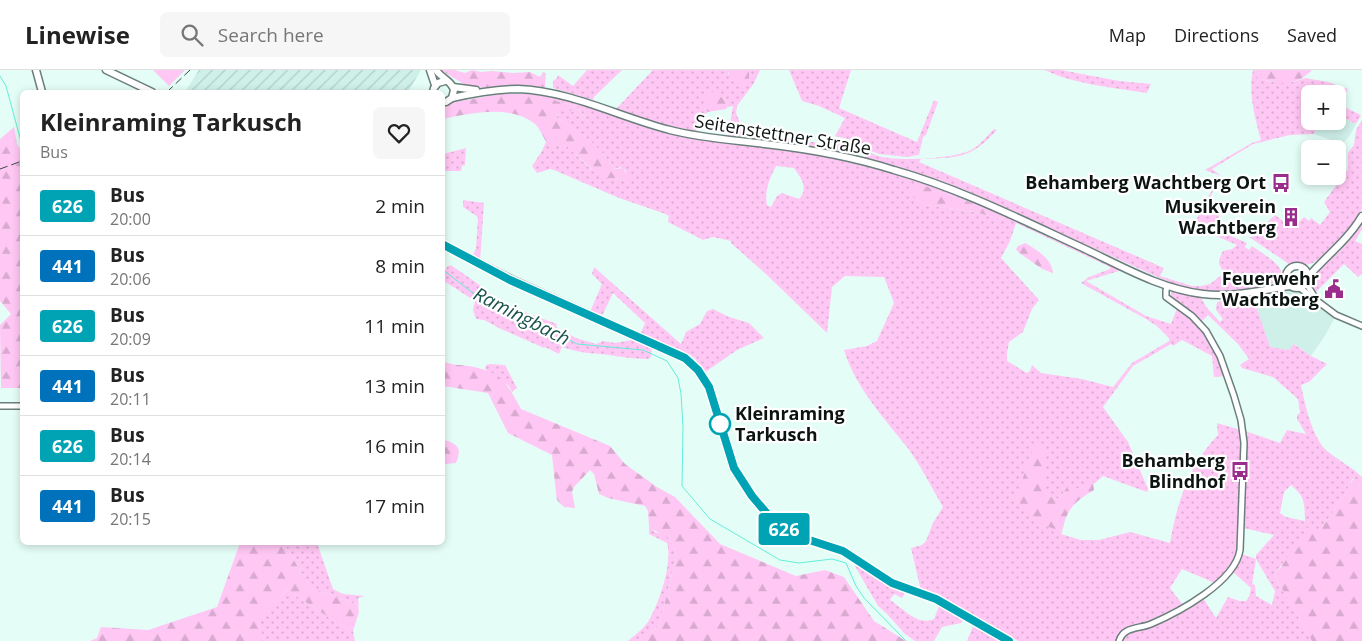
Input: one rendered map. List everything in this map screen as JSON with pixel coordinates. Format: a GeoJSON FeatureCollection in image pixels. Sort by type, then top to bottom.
{"type":"FeatureCollection","features":[{"type":"Feature","properties":{"kind":"main road"},"geometry":{"type":"LineString","coordinates":[[36,70],[41,90]]}},
{"type":"Feature","properties":{"kind":"main road"},"geometry":{"type":"LineString","coordinates":[[106,70],[148,90]]}},
{"type":"Feature","properties":{"kind":"main road"},"geometry":{"type":"LineString","coordinates":[[430,70],[433,90]]}},
{"type":"Feature","properties":{"kind":"main road"},"geometry":{"type":"LineString","coordinates":[[436,70],[445,81],[454,87],[452,98]]}},
{"type":"Feature","properties":{"kind":"main road"},"geometry":{"type":"LineString","coordinates":[[433,90],[438,82],[445,81]]}},
{"type":"Feature","properties":{"kind":"main road","name":"Seitenstettner Straße"},"geometry":{"type":"LineString","coordinates":[[454,87],[485,91]]}},
{"type":"Feature","properties":{"kind":"main road","name":"Seitenstettner Straße"},"geometry":{"type":"LineString","coordinates":[[445,101],[485,91],[517,89],[571,98],[673,131],[808,150],[893,169],[994,206],[1167,286],[1188,292],[1212,295],[1242,294],[1290,286]]}},
{"type":"Feature","properties":{"kind":"main road"},"geometry":{"type":"LineString","coordinates":[[1322,261],[1304,268],[1292,268],[1287,273],[1286,279],[1290,286],[1300,288],[1322,261],[1340,246],[1362,216]]}},
{"type":"Feature","properties":{"kind":"main road"},"geometry":{"type":"LineString","coordinates":[[445,246],[490,270],[678,354],[698,370],[706,381],[712,394],[734,468],[752,496],[775,523],[797,536],[843,551],[892,583],[936,599],[1009,641]]}},
{"type":"Feature","properties":{"kind":"main road"},"geometry":{"type":"LineString","coordinates":[[1304,268],[1307,280]]}},
{"type":"Feature","properties":{"kind":"main road","name":"Seitenstettner Straße"},"geometry":{"type":"LineString","coordinates":[[1267,290],[1286,279]]}},
{"type":"Feature","properties":{"kind":"street"},"geometry":{"type":"LineString","coordinates":[[1307,280],[1316,299]]}},
{"type":"Feature","properties":{"kind":"street"},"geometry":{"type":"LineString","coordinates":[[1119,641],[1123,633],[1128,630],[1153,623],[1208,593],[1234,567],[1240,550],[1244,443],[1241,420],[1228,377],[1212,342],[1198,322],[1166,296],[1167,286]]}},
{"type":"Feature","properties":{"kind":"street"},"geometry":{"type":"LineString","coordinates":[[1300,288],[1336,315],[1362,326]]}},
{"type":"Feature","properties":{"kind":"street"},"geometry":{"type":"LineString","coordinates":[[0,406],[20,406]]}},
{"type":"Feature","properties":{"kind":"shaded area"},"geometry":{"type":"Polygon","coordinates":[[[199,70],[421,70],[409,90],[186,90],[199,70]]]}},
{"type":"Feature","properties":{"kind":"shaded area"},"geometry":{"type":"Polygon","coordinates":[[[1346,119],[1356,124],[1346,140],[1331,140],[1314,134],[1316,130],[1346,130],[1346,119]]]}},
{"type":"Feature","properties":{"kind":"shaded area"},"geometry":{"type":"Polygon","coordinates":[[[1287,289],[1302,292],[1325,312],[1335,317],[1311,356],[1295,344],[1289,350],[1269,347],[1256,306],[1246,305],[1245,298],[1287,289]]]}},
{"type":"Feature","properties":{"kind":"green space"},"geometry":{"type":"Polygon","coordinates":[[[153,70],[185,70],[169,86],[153,70]]]}},
{"type":"Feature","properties":{"kind":"green space"},"geometry":{"type":"Polygon","coordinates":[[[441,70],[454,70],[465,73],[472,70],[481,72],[530,72],[540,77],[543,72],[546,73],[545,87],[470,88],[441,70]]]}},
{"type":"Feature","properties":{"kind":"green space"},"geometry":{"type":"Polygon","coordinates":[[[587,70],[622,70],[593,100],[553,88],[553,81],[558,75],[573,86],[587,70]]]}},
{"type":"Feature","properties":{"kind":"green space"},"geometry":{"type":"Polygon","coordinates":[[[653,70],[728,70],[728,74],[749,79],[749,70],[760,70],[754,83],[737,106],[736,113],[740,123],[754,132],[830,145],[834,143],[833,139],[847,146],[850,152],[848,154],[792,143],[728,135],[733,106],[728,107],[725,99],[712,92],[704,108],[708,112],[703,115],[696,131],[660,124],[616,109],[653,70]]]}},
{"type":"Feature","properties":{"kind":"green space"},"geometry":{"type":"Polygon","coordinates":[[[728,70],[749,70],[749,79],[746,85],[739,85],[733,82],[728,70]]]}},
{"type":"Feature","properties":{"kind":"green space"},"geometry":{"type":"Polygon","coordinates":[[[789,70],[851,70],[839,108],[917,142],[934,100],[938,102],[926,135],[923,137],[919,155],[907,157],[879,154],[856,141],[835,136],[845,118],[819,106],[802,101],[789,70]]]}},
{"type":"Feature","properties":{"kind":"green space"},"geometry":{"type":"Polygon","coordinates":[[[1045,70],[1061,70],[1119,81],[1151,84],[1147,93],[1081,82],[1045,70]]]}},
{"type":"Feature","properties":{"kind":"green space"},"geometry":{"type":"Polygon","coordinates":[[[1253,70],[1259,70],[1258,78],[1271,82],[1293,82],[1305,78],[1337,85],[1301,85],[1301,130],[1316,130],[1314,134],[1290,135],[1253,144],[1212,169],[1221,176],[1205,170],[1252,143],[1261,140],[1252,97],[1253,70]]]}},
{"type":"Feature","properties":{"kind":"green space"},"geometry":{"type":"Polygon","coordinates":[[[1259,70],[1312,70],[1293,82],[1279,83],[1257,78],[1259,70]]]}},
{"type":"Feature","properties":{"kind":"green space"},"geometry":{"type":"Polygon","coordinates":[[[709,92],[721,97],[726,101],[728,107],[708,112],[704,108],[703,96],[709,92]]]}},
{"type":"Feature","properties":{"kind":"green space"},"geometry":{"type":"Polygon","coordinates":[[[501,94],[530,94],[549,97],[556,101],[576,106],[586,119],[584,120],[572,111],[562,108],[558,108],[556,117],[596,146],[614,169],[623,168],[626,174],[633,179],[628,184],[623,180],[608,178],[596,173],[568,147],[548,144],[535,124],[525,118],[514,114],[490,112],[445,119],[445,103],[501,94]]]}},
{"type":"Feature","properties":{"kind":"green space"},"geometry":{"type":"Polygon","coordinates":[[[549,97],[566,100],[679,136],[828,158],[901,176],[994,211],[937,190],[908,194],[925,205],[975,212],[1001,219],[1004,217],[1002,214],[1120,269],[1119,271],[1086,281],[1146,316],[1171,324],[1178,307],[1201,329],[1226,376],[1214,377],[1212,356],[1182,340],[1173,346],[1171,344],[1133,366],[1103,407],[1128,442],[1148,489],[1147,492],[1103,476],[1094,484],[1093,482],[1077,490],[1067,487],[1057,499],[1049,496],[1044,491],[1043,469],[1016,498],[1059,531],[1063,529],[1061,534],[1081,540],[1099,540],[1130,532],[1170,543],[1176,513],[1186,485],[1199,459],[1218,435],[1217,423],[1241,430],[1238,552],[1227,571],[1215,583],[1182,569],[1170,588],[1183,605],[1152,622],[1126,629],[1116,641],[1018,641],[938,595],[921,591],[911,548],[922,545],[926,541],[933,523],[943,507],[912,454],[863,389],[849,364],[844,350],[867,346],[877,341],[894,303],[884,277],[845,276],[832,287],[827,333],[731,241],[713,237],[703,240],[668,222],[669,216],[663,213],[619,198],[554,170],[550,169],[537,173],[532,166],[546,142],[568,147],[591,169],[608,178],[623,180],[628,184],[625,170],[620,167],[614,169],[596,146],[556,117],[558,107],[572,111],[584,120],[585,117],[576,106],[556,101],[549,97]],[[776,166],[766,194],[767,205],[771,207],[777,196],[782,193],[799,199],[804,187],[794,168],[776,166]],[[1016,223],[1010,241],[1001,258],[1039,300],[1032,309],[1023,332],[1009,342],[1007,361],[1027,373],[1032,365],[1041,373],[1082,379],[1113,387],[1132,363],[1169,341],[1169,338],[1157,326],[1081,283],[1089,277],[1110,269],[1110,267],[1016,223]]]}},
{"type":"Feature","properties":{"kind":"green space"},"geometry":{"type":"Polygon","coordinates":[[[1346,108],[1361,115],[1356,124],[1346,119],[1346,108]]]}},
{"type":"Feature","properties":{"kind":"green space"},"geometry":{"type":"Polygon","coordinates":[[[1362,120],[1362,209],[1349,230],[1333,248],[1313,263],[1306,265],[1289,264],[1249,237],[1252,237],[1275,215],[1293,228],[1304,217],[1309,221],[1311,218],[1320,225],[1330,212],[1324,202],[1336,185],[1346,185],[1348,153],[1354,145],[1356,130],[1362,120]]]}},
{"type":"Feature","properties":{"kind":"green space"},"geometry":{"type":"Polygon","coordinates":[[[14,127],[17,144],[20,149],[20,388],[1,388],[0,325],[11,314],[0,301],[0,139],[14,127]]]}},
{"type":"Feature","properties":{"kind":"green space"},"geometry":{"type":"Polygon","coordinates":[[[994,129],[997,130],[971,152],[954,157],[921,159],[919,162],[1164,268],[1160,276],[1192,286],[1210,284],[1224,273],[1219,262],[1221,255],[1223,251],[1232,249],[1237,245],[1193,226],[1213,188],[1208,202],[1223,209],[1213,228],[1247,243],[1245,247],[1249,250],[1252,246],[1268,257],[1277,264],[1281,271],[1279,278],[1272,284],[1247,290],[1232,291],[1200,290],[1173,284],[967,191],[939,180],[865,158],[854,146],[878,156],[891,158],[940,157],[971,150],[994,129]]]}},
{"type":"Feature","properties":{"kind":"green space"},"geometry":{"type":"Polygon","coordinates":[[[466,148],[465,165],[462,166],[461,171],[445,171],[445,153],[466,148]]]}},
{"type":"Feature","properties":{"kind":"green space"},"geometry":{"type":"Polygon","coordinates":[[[914,184],[937,190],[994,211],[1004,217],[1001,219],[975,212],[925,205],[908,194],[910,186],[914,184]]]}},
{"type":"Feature","properties":{"kind":"green space"},"geometry":{"type":"Polygon","coordinates":[[[463,200],[484,203],[480,262],[473,255],[476,248],[478,217],[463,207],[463,200]]]}},
{"type":"Feature","properties":{"kind":"green space"},"geometry":{"type":"Polygon","coordinates":[[[1362,223],[1362,229],[1355,241],[1362,244],[1362,274],[1358,277],[1344,264],[1315,293],[1311,286],[1312,275],[1341,250],[1362,223]]]}},
{"type":"Feature","properties":{"kind":"green space"},"geometry":{"type":"Polygon","coordinates":[[[1025,243],[1047,259],[1053,273],[1042,269],[1018,252],[1016,249],[1018,246],[1025,243]]]}},
{"type":"Feature","properties":{"kind":"green space"},"geometry":{"type":"Polygon","coordinates":[[[451,265],[501,303],[557,324],[556,327],[576,338],[596,344],[603,341],[615,343],[632,340],[634,337],[652,346],[651,357],[648,359],[630,358],[582,352],[562,347],[559,354],[484,320],[476,319],[473,310],[475,301],[445,282],[447,267],[451,265]]]}},
{"type":"Feature","properties":{"kind":"green space"},"geometry":{"type":"Polygon","coordinates":[[[594,267],[681,344],[686,332],[700,324],[707,311],[713,309],[729,317],[749,323],[764,338],[737,350],[704,373],[695,358],[679,349],[640,335],[645,323],[613,293],[601,318],[590,312],[602,284],[592,274],[594,267]]]}},
{"type":"Feature","properties":{"kind":"green space"},"geometry":{"type":"Polygon","coordinates":[[[1172,292],[1201,298],[1207,308],[1220,322],[1223,319],[1216,310],[1217,302],[1256,306],[1270,347],[1289,350],[1294,344],[1327,364],[1309,382],[1301,385],[1310,420],[1317,438],[1327,451],[1362,477],[1353,478],[1347,492],[1321,529],[1305,535],[1276,572],[1276,578],[1312,641],[1123,641],[1129,632],[1149,628],[1203,598],[1216,618],[1228,597],[1246,601],[1251,588],[1233,572],[1242,554],[1256,559],[1256,555],[1274,535],[1243,528],[1245,431],[1280,443],[1287,430],[1306,434],[1297,419],[1297,415],[1300,413],[1298,399],[1273,377],[1242,368],[1240,365],[1249,359],[1238,344],[1208,315],[1201,322],[1170,296],[1172,292]],[[1291,485],[1284,492],[1280,513],[1286,517],[1305,521],[1302,497],[1291,485]],[[1256,559],[1252,584],[1255,585],[1256,596],[1272,605],[1275,591],[1256,559]]]}},
{"type":"Feature","properties":{"kind":"green space"},"geometry":{"type":"Polygon","coordinates":[[[445,362],[489,371],[507,385],[521,409],[610,446],[625,464],[657,487],[675,497],[720,544],[796,576],[825,570],[844,577],[874,621],[906,641],[638,641],[659,626],[677,554],[670,539],[652,529],[649,525],[648,511],[645,506],[608,498],[599,494],[594,474],[590,470],[574,487],[572,492],[575,508],[564,507],[557,500],[552,455],[508,433],[488,393],[445,386],[445,362]]]}},
{"type":"Feature","properties":{"kind":"green space"},"geometry":{"type":"Polygon","coordinates":[[[486,365],[505,365],[517,388],[512,392],[509,386],[485,369],[486,365]]]}},
{"type":"Feature","properties":{"kind":"green space"},"geometry":{"type":"Polygon","coordinates":[[[445,440],[453,443],[458,448],[459,454],[456,463],[445,464],[445,440]]]}},
{"type":"Feature","properties":{"kind":"green space"},"geometry":{"type":"Polygon","coordinates":[[[1035,443],[1044,445],[1044,491],[1049,496],[1057,499],[1067,487],[1079,488],[1089,481],[1093,482],[1094,490],[1073,506],[1067,516],[1063,529],[1059,531],[1034,519],[1016,498],[1035,443]]]}},
{"type":"Feature","properties":{"kind":"green space"},"geometry":{"type":"Polygon","coordinates":[[[1357,476],[1362,477],[1362,641],[1312,641],[1276,578],[1276,572],[1300,538],[1305,535],[1304,531],[1306,528],[1314,526],[1319,530],[1321,529],[1347,492],[1349,484],[1357,476]]]}},
{"type":"Feature","properties":{"kind":"green space"},"geometry":{"type":"Polygon","coordinates":[[[649,525],[655,532],[666,535],[670,539],[677,554],[659,626],[638,641],[628,641],[648,622],[667,572],[667,543],[649,534],[649,525]]]}},
{"type":"Feature","properties":{"kind":"green space"},"geometry":{"type":"Polygon","coordinates":[[[239,545],[289,545],[286,547],[310,587],[358,605],[359,612],[353,631],[350,631],[287,590],[257,619],[264,641],[90,641],[97,638],[101,627],[148,630],[217,607],[239,545]]]}},
{"type":"Feature","properties":{"kind":"green space"},"geometry":{"type":"Polygon","coordinates":[[[289,545],[318,545],[333,589],[343,594],[365,596],[358,598],[359,608],[358,605],[310,587],[286,547],[289,545]]]}},
{"type":"Feature","properties":{"kind":"green space"},"geometry":{"type":"Polygon","coordinates":[[[820,547],[834,549],[906,591],[902,598],[894,594],[890,600],[916,618],[928,621],[934,619],[940,604],[964,618],[961,623],[942,627],[934,641],[915,641],[905,634],[878,606],[852,561],[820,547]]]}},
{"type":"Feature","properties":{"kind":"green space"},"geometry":{"type":"Polygon","coordinates":[[[287,590],[350,631],[353,631],[355,641],[264,641],[257,619],[287,590]]]}},
{"type":"Feature","properties":{"kind":"green space"},"geometry":{"type":"Polygon","coordinates":[[[974,624],[1003,641],[967,641],[974,624]]]}},
{"type":"Feature","properties":{"kind":"waterway","name":"Ramingbach"},"geometry":{"type":"LineString","coordinates":[[0,76],[6,86],[20,138]]}},
{"type":"Feature","properties":{"kind":"waterway","name":"Ramingbach"},"geometry":{"type":"LineString","coordinates":[[445,271],[474,294],[504,311],[533,321],[577,344],[643,350],[667,361],[678,378],[681,394],[683,427],[682,486],[710,519],[780,560],[799,563],[832,559],[846,563],[856,586],[864,598],[906,641]]}},
{"type":"Feature","properties":{"kind":"railway"},"geometry":{"type":"LineString","coordinates":[[169,90],[190,70]]}},
{"type":"Feature","properties":{"kind":"railway"},"geometry":{"type":"LineString","coordinates":[[0,169],[20,162]]}},
{"type":"Feature","properties":{"kind":"bus line","name":"626"},"geometry":{"type":"LineString","coordinates":[[445,246],[510,280],[685,358],[694,365],[709,387],[734,468],[752,496],[775,523],[797,536],[843,551],[858,559],[892,583],[936,599],[1009,641]]}},
{"type":"Feature","properties":{"kind":"place","name":"Behamberg Wachtberg Ort"},"geometry":{"type":"Point","coordinates":[1281,183]}},
{"type":"Feature","properties":{"kind":"place","name":"Musikverein Wachtberg"},"geometry":{"type":"Point","coordinates":[1291,217]}},
{"type":"Feature","properties":{"kind":"place","name":"Feuerwehr Wachtberg"},"geometry":{"type":"Point","coordinates":[1334,289]}},
{"type":"Feature","properties":{"kind":"place","name":"Kleinraming Tarkusch"},"geometry":{"type":"Point","coordinates":[720,424]}},
{"type":"Feature","properties":{"kind":"place","name":"Behamberg Blindhof"},"geometry":{"type":"Point","coordinates":[1240,471]}}]}
